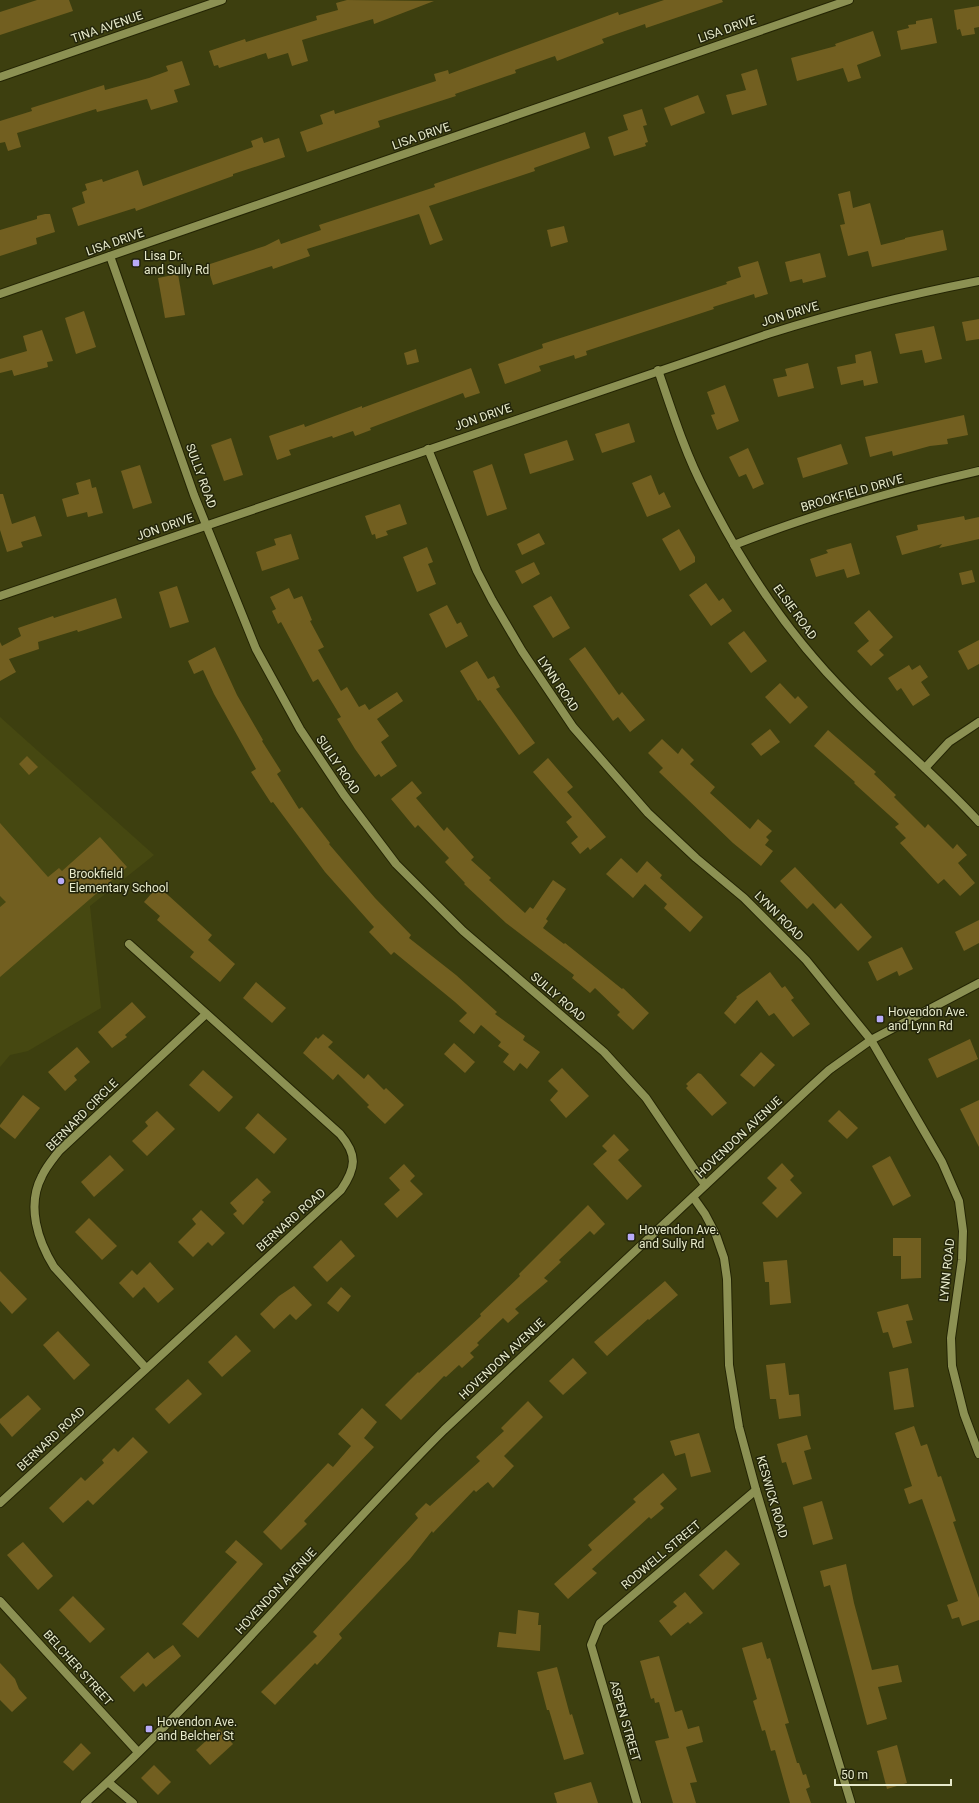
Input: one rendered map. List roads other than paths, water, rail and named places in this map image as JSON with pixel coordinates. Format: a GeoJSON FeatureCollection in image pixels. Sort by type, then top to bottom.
{"type":"FeatureCollection","features":[{"type":"Feature","properties":{"kind":"street","name":"TINA AVENUE"},"geometry":{"type":"LineString","coordinates":[[0,77],[222,0]]}},
{"type":"Feature","properties":{"kind":"street","name":"LISA DRIVE"},"geometry":{"type":"LineString","coordinates":[[0,294],[849,0]]}},
{"type":"Feature","properties":{"kind":"street","name":"SULLY ROAD"},"geometry":{"type":"LineString","coordinates":[[110,256],[194,495],[256,649],[319,759],[366,826],[396,864],[458,926],[604,1052],[624,1072],[646,1098],[704,1185]]}},
{"type":"Feature","properties":{"kind":"street","name":"JON DRIVE"},"geometry":{"type":"LineString","coordinates":[[0,596],[658,370],[842,311],[913,293],[979,281]]}},
{"type":"Feature","properties":{"kind":"street","name":"ELSIE ROAD"},"geometry":{"type":"LineString","coordinates":[[658,370],[685,446],[699,478],[734,545],[772,604],[813,657],[848,696],[925,768],[979,822]]}},
{"type":"Feature","properties":{"kind":"street","name":"LYNN ROAD"},"geometry":{"type":"LineString","coordinates":[[428,449],[477,571],[492,600],[522,651],[573,727],[648,813],[696,858],[744,898],[806,960],[870,1040],[942,1162],[958,1201],[963,1231],[962,1260],[951,1338],[952,1366],[964,1414],[979,1454]]}},
{"type":"Feature","properties":{"kind":"street","name":"BROOKFIELD DRIVE"},"geometry":{"type":"LineString","coordinates":[[734,545],[772,530],[832,511],[979,471]]}},
{"type":"Feature","properties":{"kind":"street"},"geometry":{"type":"LineString","coordinates":[[925,768],[949,742],[979,722]]}},
{"type":"Feature","properties":{"kind":"street","name":"BERNARD ROAD"},"geometry":{"type":"LineString","coordinates":[[0,1503],[342,1190],[351,1175],[353,1168],[354,1160],[350,1145],[340,1134],[129,944]]}},
{"type":"Feature","properties":{"kind":"street","name":"HOVENDON AVENUE"},"geometry":{"type":"LineString","coordinates":[[85,1803],[138,1752],[266,1620],[403,1471],[704,1185],[829,1070],[870,1040],[979,983]]}},
{"type":"Feature","properties":{"kind":"street","name":"BERNARD CIRCLE"},"geometry":{"type":"LineString","coordinates":[[146,1368],[54,1267],[43,1250],[37,1230],[35,1211],[36,1193],[42,1177],[59,1151],[206,1014]]}},
{"type":"Feature","properties":{"kind":"street","name":"KESWICK ROAD"},"geometry":{"type":"LineString","coordinates":[[693,1197],[705,1214],[716,1235],[724,1258],[727,1279],[729,1366],[739,1427],[756,1490],[851,1803]]}},
{"type":"Feature","properties":{"kind":"street","name":"RODWELL STREET"},"geometry":{"type":"LineString","coordinates":[[591,1645],[600,1623],[756,1490]]}},
{"type":"Feature","properties":{"kind":"street","name":"BELCHER STREET"},"geometry":{"type":"LineString","coordinates":[[0,1601],[138,1752]]}},
{"type":"Feature","properties":{"kind":"street","name":"ASPEN STREET"},"geometry":{"type":"LineString","coordinates":[[591,1645],[637,1803]]}},
{"type":"Feature","properties":{"kind":"street"},"geometry":{"type":"LineString","coordinates":[[108,1782],[133,1803]]}},
{"type":"Feature","properties":{"kind":"place","name":"Lisa Dr. and Sully Rd"},"geometry":{"type":"Point","coordinates":[136,263]}},
{"type":"Feature","properties":{"kind":"place","name":"Brookfield Elementary School"},"geometry":{"type":"Point","coordinates":[61,881]}},
{"type":"Feature","properties":{"kind":"place","name":"Hovendon Ave. and Lynn Rd"},"geometry":{"type":"Point","coordinates":[880,1019]}},
{"type":"Feature","properties":{"kind":"place","name":"Hovendon Ave. and Sully Rd"},"geometry":{"type":"Point","coordinates":[631,1237]}},
{"type":"Feature","properties":{"kind":"place","name":"Hovendon Ave. and Belcher St"},"geometry":{"type":"Point","coordinates":[149,1729]}}]}
